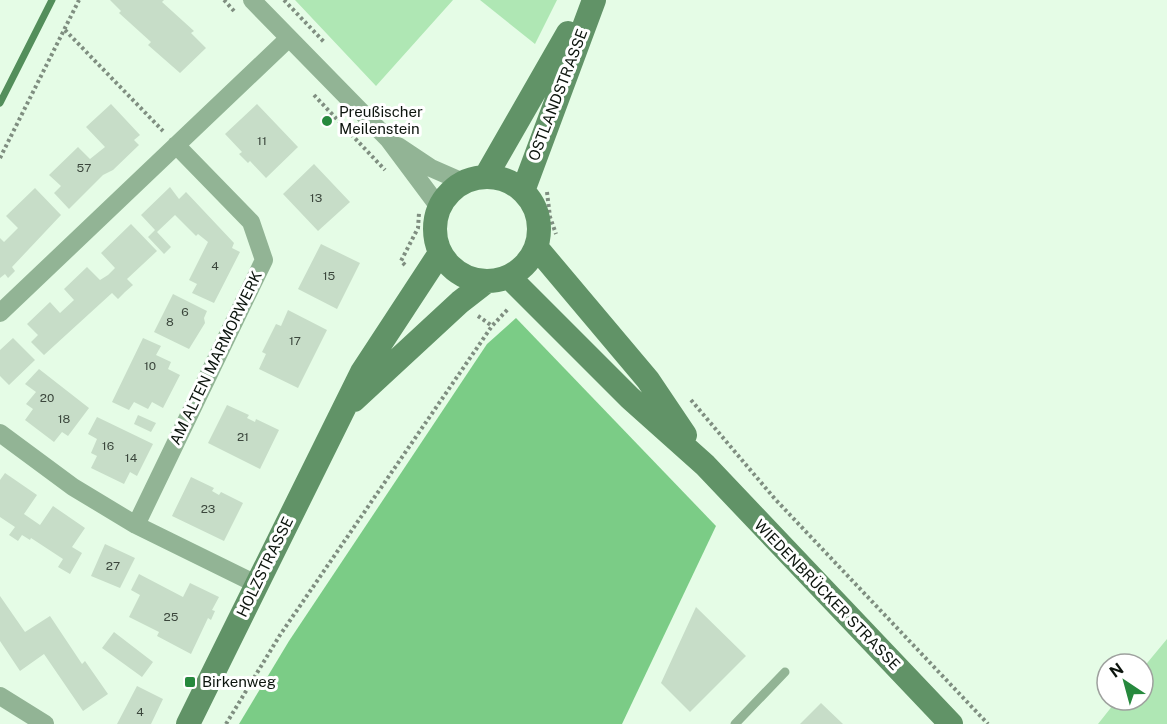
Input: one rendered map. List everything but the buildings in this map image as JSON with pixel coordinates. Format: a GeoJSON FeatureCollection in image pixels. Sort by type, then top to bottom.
{"type":"FeatureCollection","features":[{"type":"Feature","properties":{"kind":"main road","name":"OSTLANDSTRASSE"},"geometry":{"type":"LineString","coordinates":[[475,179],[587,0]]}},
{"type":"Feature","properties":{"kind":"main road","name":"OSTLANDSTRASSE"},"geometry":{"type":"LineString","coordinates":[[523,191],[594,0]]}},
{"type":"Feature","properties":{"kind":"main road"},"geometry":{"type":"LineString","coordinates":[[475,179],[506,180],[523,191],[536,211],[539,235],[536,247],[526,264],[498,279],[473,280],[459,274],[448,265],[440,253],[434,230],[439,207],[453,188],[475,179]]}},
{"type":"Feature","properties":{"kind":"main road","name":"WIEDENBRÜCKER STRASSE"},"geometry":{"type":"LineString","coordinates":[[536,247],[648,380],[705,465]]}},
{"type":"Feature","properties":{"kind":"main road","name":"HOLZSTRASSE"},"geometry":{"type":"LineString","coordinates":[[188,724],[362,372],[440,253]]}},
{"type":"Feature","properties":{"kind":"main road","name":"WIEDENBRÜCKER STRASSE"},"geometry":{"type":"LineString","coordinates":[[498,279],[705,465],[951,724]]}},
{"type":"Feature","properties":{"kind":"main road","name":"HOLZSTRASSE"},"geometry":{"type":"LineString","coordinates":[[343,410],[460,303],[498,279]]}},
{"type":"Feature","properties":{"kind":"street"},"geometry":{"type":"LineString","coordinates":[[252,0],[388,140],[439,207]]}},
{"type":"Feature","properties":{"kind":"street"},"geometry":{"type":"LineString","coordinates":[[0,313],[289,38]]}},
{"type":"Feature","properties":{"kind":"street"},"geometry":{"type":"LineString","coordinates":[[388,140],[431,168],[475,179]]}},
{"type":"Feature","properties":{"kind":"street","name":"AM ALTEN MARMORWERK"},"geometry":{"type":"LineString","coordinates":[[136,525],[264,260],[251,222],[176,145]]}},
{"type":"Feature","properties":{"kind":"street"},"geometry":{"type":"LineString","coordinates":[[0,433],[73,487],[136,525],[256,584]]}},
{"type":"Feature","properties":{"kind":"street"},"geometry":{"type":"LineString","coordinates":[[0,696],[45,724]]}},
{"type":"Feature","properties":{"kind":"lane"},"geometry":{"type":"LineString","coordinates":[[735,724],[785,672]]}},
{"type":"Feature","properties":{"kind":"path"},"geometry":{"type":"LineString","coordinates":[[0,158],[79,0]]}},
{"type":"Feature","properties":{"kind":"path"},"geometry":{"type":"LineString","coordinates":[[224,0],[238,15]]}},
{"type":"Feature","properties":{"kind":"path"},"geometry":{"type":"LineString","coordinates":[[65,30],[176,145]]}},
{"type":"Feature","properties":{"kind":"path"},"geometry":{"type":"LineString","coordinates":[[312,93],[390,176]]}},
{"type":"Feature","properties":{"kind":"path"},"geometry":{"type":"LineString","coordinates":[[546,183],[550,217],[560,244]]}},
{"type":"Feature","properties":{"kind":"path"},"geometry":{"type":"LineString","coordinates":[[226,724],[280,635],[492,326]]}},
{"type":"Feature","properties":{"kind":"path"},"geometry":{"type":"LineString","coordinates":[[684,392],[775,500],[988,724]]}},
{"type":"Feature","properties":{"kind":"green space"},"geometry":{"type":"Polygon","coordinates":[[[295,0],[453,0],[376,86],[295,0]]]}},
{"type":"Feature","properties":{"kind":"green space"},"geometry":{"type":"Polygon","coordinates":[[[480,0],[557,0],[535,44],[480,0]]]}},
{"type":"Feature","properties":{"kind":"green space"},"geometry":{"type":"Polygon","coordinates":[[[516,318],[716,526],[622,724],[239,724],[289,641],[487,344],[516,318]]]}},
{"type":"Feature","properties":{"kind":"green space"},"geometry":{"type":"Polygon","coordinates":[[[1167,639],[1167,724],[1098,724],[1108,712],[1155,712],[1155,654],[1167,639]]]}},
{"type":"Feature","properties":{"kind":"waterway"},"geometry":{"type":"LineString","coordinates":[[0,103],[52,0]]}},
{"type":"Feature","properties":{"kind":"place","name":"Preußischer Meilenstein"},"geometry":{"type":"Point","coordinates":[327,121]}},
{"type":"Feature","properties":{"kind":"place","name":"Birkenweg"},"geometry":{"type":"Point","coordinates":[190,682]}}]}
